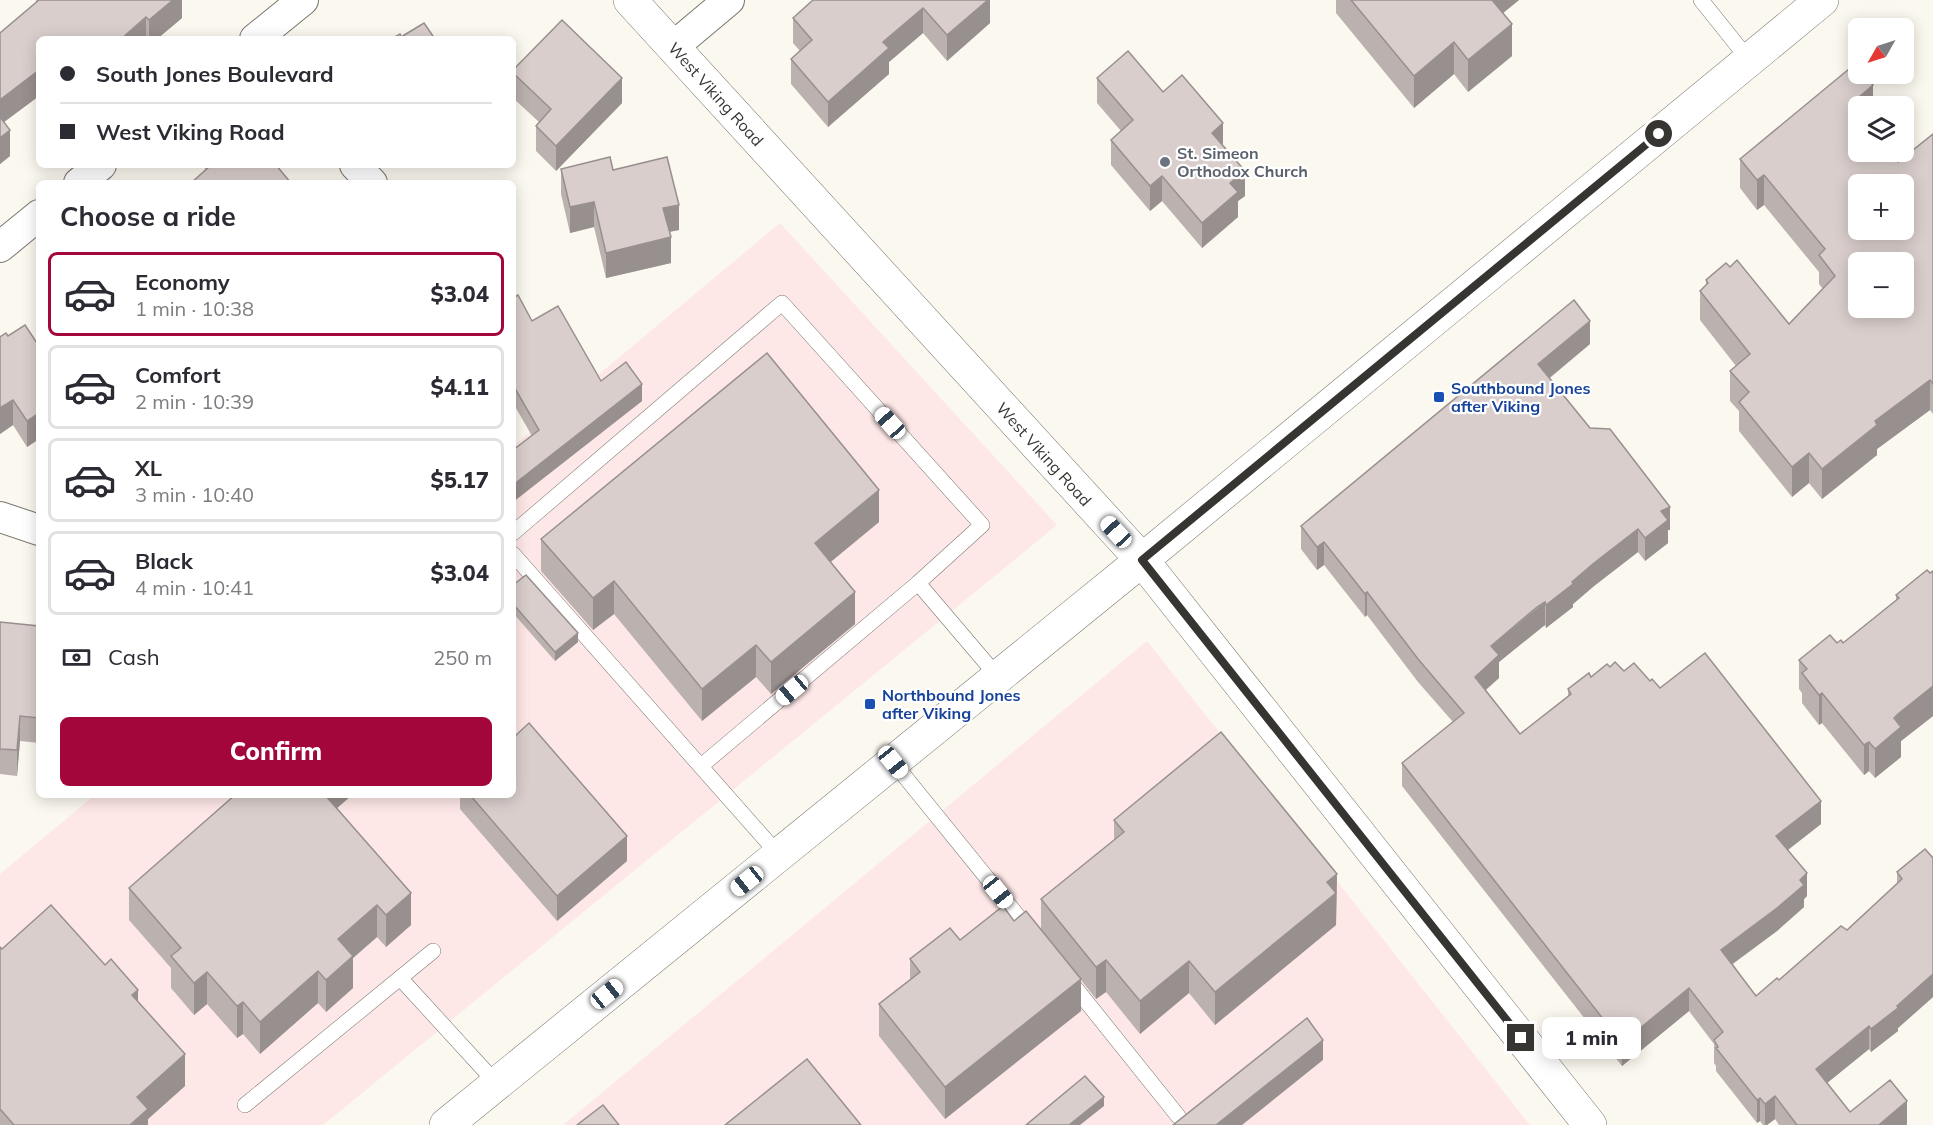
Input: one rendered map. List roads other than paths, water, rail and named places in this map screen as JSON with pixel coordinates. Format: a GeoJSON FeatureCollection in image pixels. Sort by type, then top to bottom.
{"type":"FeatureCollection","features":[{"type":"Feature","properties":{"kind":"main road","name":"West Viking Road"},"geometry":{"type":"LineString","coordinates":[[630,0],[1142,560],[1590,1125]]}},
{"type":"Feature","properties":{"kind":"main road"},"geometry":{"type":"LineString","coordinates":[[446,1125],[1142,560],[1822,0]]}},
{"type":"Feature","properties":{"kind":"street"},"geometry":{"type":"LineString","coordinates":[[259,36],[303,0]]}},
{"type":"Feature","properties":{"kind":"street"},"geometry":{"type":"LineString","coordinates":[[673,47],[729,0]]}},
{"type":"Feature","properties":{"kind":"street"},"geometry":{"type":"LineString","coordinates":[[83,180],[97,168]]}},
{"type":"Feature","properties":{"kind":"street"},"geometry":{"type":"LineString","coordinates":[[358,168],[369,180]]}},
{"type":"Feature","properties":{"kind":"street"},"geometry":{"type":"LineString","coordinates":[[0,247],[36,217]]}},
{"type":"Feature","properties":{"kind":"street"},"geometry":{"type":"LineString","coordinates":[[0,518],[36,529]]}},
{"type":"Feature","properties":{"kind":"lane"},"geometry":{"type":"LineString","coordinates":[[1701,0],[1749,60]]}},
{"type":"Feature","properties":{"kind":"lane"},"geometry":{"type":"LineString","coordinates":[[516,530],[782,303],[982,525],[918,583],[701,766]]}},
{"type":"Feature","properties":{"kind":"lane"},"geometry":{"type":"LineString","coordinates":[[516,557],[779,855]]}},
{"type":"Feature","properties":{"kind":"lane"},"geometry":{"type":"LineString","coordinates":[[918,583],[998,677]]}},
{"type":"Feature","properties":{"kind":"lane"},"geometry":{"type":"LineString","coordinates":[[893,762],[1036,939]]}},
{"type":"Feature","properties":{"kind":"lane"},"geometry":{"type":"LineString","coordinates":[[245,1105],[433,951]]}},
{"type":"Feature","properties":{"kind":"lane"},"geometry":{"type":"LineString","coordinates":[[1058,967],[1178,1116]]}},
{"type":"Feature","properties":{"kind":"lane"},"geometry":{"type":"LineString","coordinates":[[400,978],[497,1084]]}},
{"type":"Feature","properties":{"kind":"place","name":"St. Simeon Orthodox Church"},"geometry":{"type":"Point","coordinates":[1165,162]}},
{"type":"Feature","properties":{"kind":"place","name":"Southbound Jones after Viking"},"geometry":{"type":"Point","coordinates":[1439,397]}},
{"type":"Feature","properties":{"kind":"place","name":"Northbound Jones after Viking"},"geometry":{"type":"Point","coordinates":[870,704]}}]}
